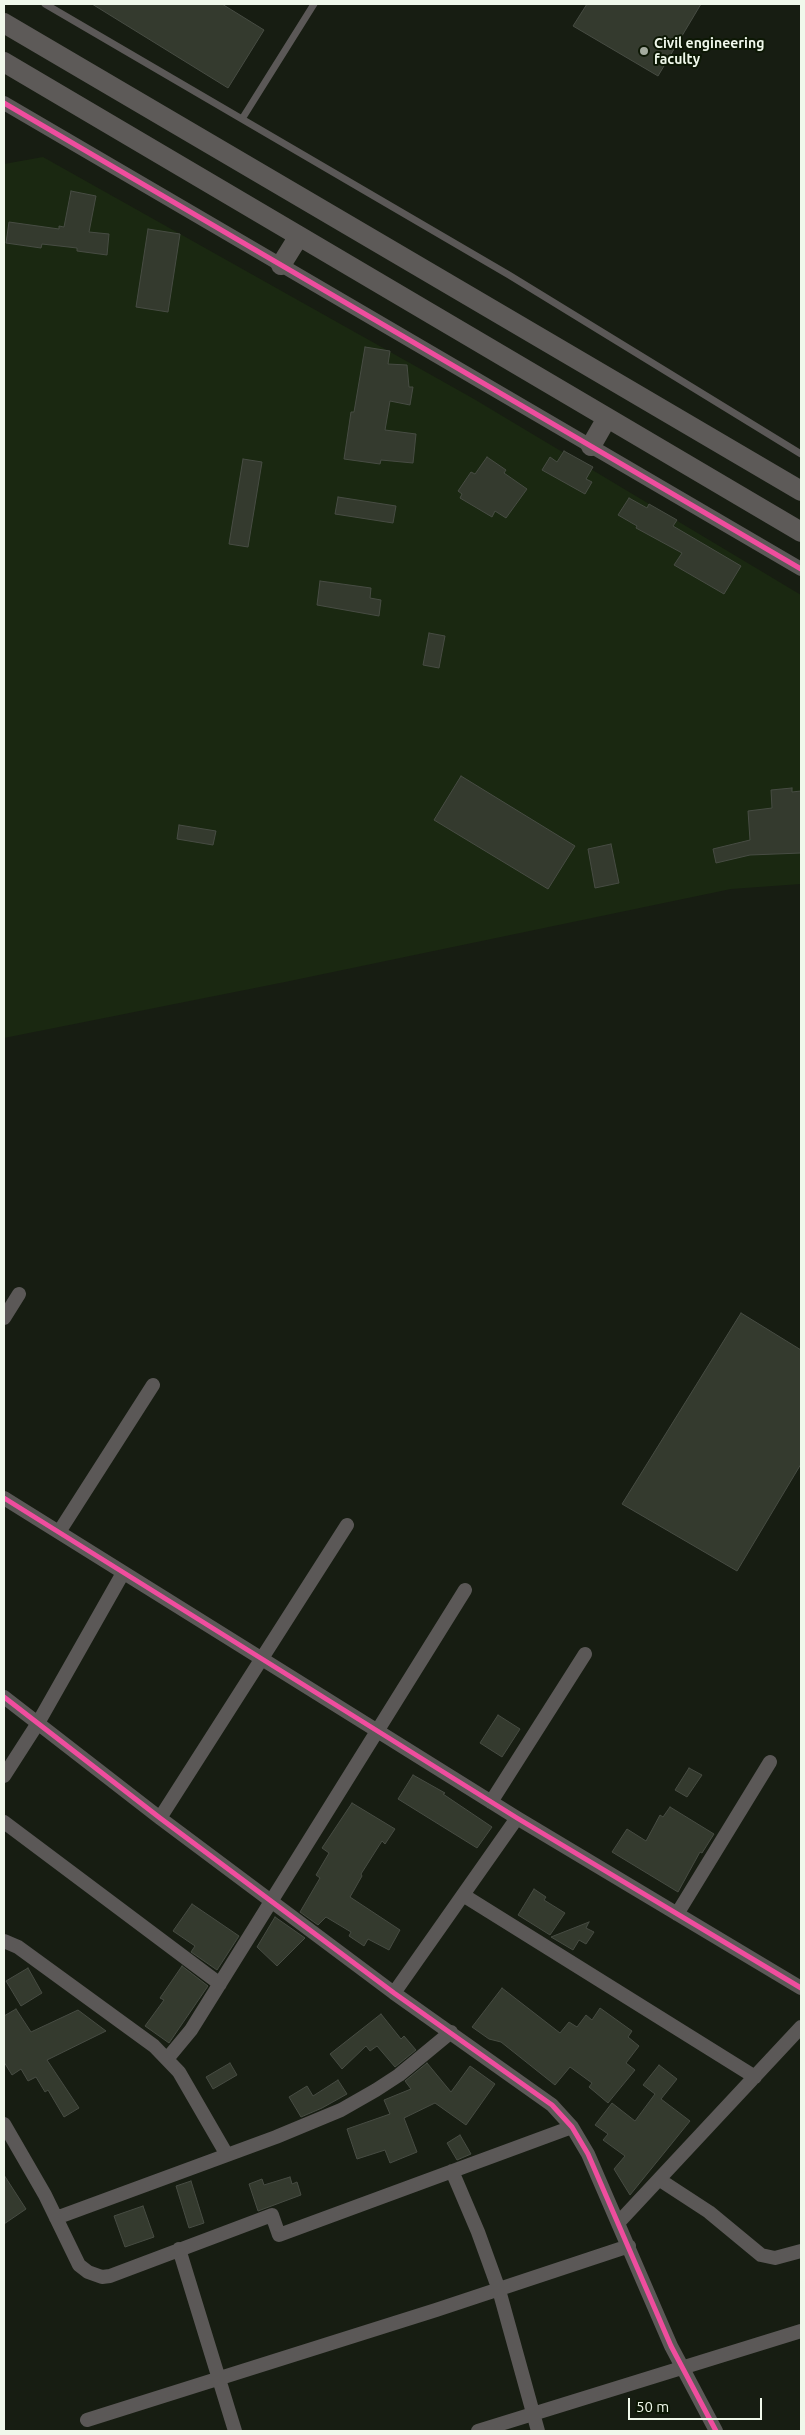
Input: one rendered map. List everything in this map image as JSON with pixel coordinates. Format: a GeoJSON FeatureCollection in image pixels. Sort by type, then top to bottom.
{"type":"FeatureCollection","features":[{"type":"Feature","properties":{"kind":"main road"},"geometry":{"type":"LineString","coordinates":[[4,23],[801,491]]}},
{"type":"Feature","properties":{"kind":"main road"},"geometry":{"type":"LineString","coordinates":[[4,62],[801,532]]}},
{"type":"Feature","properties":{"kind":"main road"},"geometry":{"type":"LineString","coordinates":[[281,265],[299,236]]}},
{"type":"Feature","properties":{"kind":"main road"},"geometry":{"type":"LineString","coordinates":[[591,446],[607,418]]}},
{"type":"Feature","properties":{"kind":"street"},"geometry":{"type":"LineString","coordinates":[[4,103],[801,570]]}},
{"type":"Feature","properties":{"kind":"street"},"geometry":{"type":"LineString","coordinates":[[4,1318],[19,1294]]}},
{"type":"Feature","properties":{"kind":"street"},"geometry":{"type":"LineString","coordinates":[[59,1532],[152,1385]]}},
{"type":"Feature","properties":{"kind":"street"},"geometry":{"type":"LineString","coordinates":[[4,1498],[517,1818],[801,1988]]}},
{"type":"Feature","properties":{"kind":"street"},"geometry":{"type":"LineString","coordinates":[[160,1818],[347,1525]]}},
{"type":"Feature","properties":{"kind":"street"},"geometry":{"type":"LineString","coordinates":[[4,1776],[38,1723],[123,1573]]}},
{"type":"Feature","properties":{"kind":"street"},"geometry":{"type":"LineString","coordinates":[[167,2058],[191,2030],[465,1590]]}},
{"type":"Feature","properties":{"kind":"street"},"geometry":{"type":"LineString","coordinates":[[491,1802],[585,1654]]}},
{"type":"Feature","properties":{"kind":"street"},"geometry":{"type":"LineString","coordinates":[[4,1697],[160,1818],[394,1993],[541,2095],[572,2127],[588,2154],[682,2369],[716,2431]]}},
{"type":"Feature","properties":{"kind":"street"},"geometry":{"type":"LineString","coordinates":[[677,1914],[770,1762]]}},
{"type":"Feature","properties":{"kind":"street"},"geometry":{"type":"LineString","coordinates":[[394,1993],[517,1818]]}},
{"type":"Feature","properties":{"kind":"street"},"geometry":{"type":"LineString","coordinates":[[4,1822],[220,1984]]}},
{"type":"Feature","properties":{"kind":"street"},"geometry":{"type":"LineString","coordinates":[[464,1895],[755,2077]]}},
{"type":"Feature","properties":{"kind":"street"},"geometry":{"type":"LineString","coordinates":[[4,1941],[18,1947],[147,2041],[167,2058],[189,2087],[227,2155]]}},
{"type":"Feature","properties":{"kind":"street"},"geometry":{"type":"LineString","coordinates":[[619,2222],[801,2027]]}},
{"type":"Feature","properties":{"kind":"street"},"geometry":{"type":"LineString","coordinates":[[56,2218],[276,2137],[359,2101],[399,2074],[451,2032]]}},
{"type":"Feature","properties":{"kind":"street"},"geometry":{"type":"LineString","coordinates":[[4,2124],[79,2264],[93,2275],[110,2276],[272,2214],[279,2235],[572,2127]]}},
{"type":"Feature","properties":{"kind":"street"},"geometry":{"type":"LineString","coordinates":[[452,2171],[500,2290],[538,2431]]}},
{"type":"Feature","properties":{"kind":"street"},"geometry":{"type":"LineString","coordinates":[[660,2180],[709,2212],[761,2254],[775,2258],[801,2251]]}},
{"type":"Feature","properties":{"kind":"street"},"geometry":{"type":"LineString","coordinates":[[87,2420],[500,2290],[629,2246]]}},
{"type":"Feature","properties":{"kind":"street"},"geometry":{"type":"LineString","coordinates":[[179,2249],[235,2431]]}},
{"type":"Feature","properties":{"kind":"street"},"geometry":{"type":"LineString","coordinates":[[478,2431],[801,2331]]}},
{"type":"Feature","properties":{"kind":"lane"},"geometry":{"type":"LineString","coordinates":[[46,4],[518,280],[801,454]]}},
{"type":"Feature","properties":{"kind":"lane"},"geometry":{"type":"LineString","coordinates":[[242,119],[314,4]]}},
{"type":"Feature","properties":{"kind":"shaded area"},"geometry":{"type":"Polygon","coordinates":[[[43,157],[474,399],[801,595],[801,884],[731,889],[285,982],[4,1038],[4,164],[43,157]]]}},
{"type":"Feature","properties":{"kind":"building"},"geometry":{"type":"Polygon","coordinates":[[[92,4],[222,4],[264,30],[228,88],[92,4]]]}},
{"type":"Feature","properties":{"kind":"building","name":"Civil engineering faculty"},"geometry":{"type":"Polygon","coordinates":[[[587,4],[701,4],[658,76],[573,26],[587,4]]]}},
{"type":"Feature","properties":{"kind":"building"},"geometry":{"type":"Polygon","coordinates":[[[71,191],[96,196],[89,232],[109,234],[107,255],[77,251],[77,248],[42,244],[41,248],[6,243],[9,222],[59,229],[59,226],[64,227],[71,191]]]}},
{"type":"Feature","properties":{"kind":"building"},"geometry":{"type":"Polygon","coordinates":[[[148,229],[180,234],[168,312],[136,307],[148,229]]]}},
{"type":"Feature","properties":{"kind":"building"},"geometry":{"type":"Polygon","coordinates":[[[365,347],[390,351],[388,364],[407,365],[409,387],[413,387],[410,405],[390,401],[385,430],[416,434],[413,463],[381,460],[380,464],[344,459],[351,412],[354,412],[365,347]]]}},
{"type":"Feature","properties":{"kind":"building"},"geometry":{"type":"Polygon","coordinates":[[[564,451],[593,467],[586,479],[592,482],[585,494],[542,470],[550,457],[557,462],[564,451]]]}},
{"type":"Feature","properties":{"kind":"building"},"geometry":{"type":"Polygon","coordinates":[[[487,457],[506,470],[504,473],[527,489],[506,518],[495,511],[492,517],[460,498],[462,494],[458,491],[471,472],[475,474],[487,457]]]}},
{"type":"Feature","properties":{"kind":"building"},"geometry":{"type":"Polygon","coordinates":[[[243,459],[262,462],[248,547],[229,544],[243,459]]]}},
{"type":"Feature","properties":{"kind":"building"},"geometry":{"type":"Polygon","coordinates":[[[338,497],[396,506],[393,523],[335,514],[338,497]]]}},
{"type":"Feature","properties":{"kind":"building"},"geometry":{"type":"Polygon","coordinates":[[[629,498],[647,508],[649,504],[677,520],[673,526],[741,566],[724,594],[674,565],[682,553],[636,528],[637,526],[618,515],[629,498]]]}},
{"type":"Feature","properties":{"kind":"building"},"geometry":{"type":"Polygon","coordinates":[[[320,581],[371,588],[370,598],[381,600],[379,616],[317,605],[320,581]]]}},
{"type":"Feature","properties":{"kind":"building"},"geometry":{"type":"Polygon","coordinates":[[[429,633],[445,636],[439,668],[423,665],[429,633]]]}},
{"type":"Feature","properties":{"kind":"building"},"geometry":{"type":"Polygon","coordinates":[[[461,776],[575,846],[548,889],[434,820],[461,776]]]}},
{"type":"Feature","properties":{"kind":"building"},"geometry":{"type":"Polygon","coordinates":[[[792,788],[792,792],[801,791],[801,853],[750,855],[716,863],[713,849],[750,840],[748,811],[772,808],[771,790],[792,788]]]}},
{"type":"Feature","properties":{"kind":"building"},"geometry":{"type":"Polygon","coordinates":[[[179,825],[216,831],[213,845],[177,839],[179,825]]]}},
{"type":"Feature","properties":{"kind":"building"},"geometry":{"type":"Polygon","coordinates":[[[611,844],[619,883],[595,888],[588,849],[611,844]]]}},
{"type":"Feature","properties":{"kind":"building"},"geometry":{"type":"Polygon","coordinates":[[[741,1313],[801,1350],[801,1464],[737,1571],[622,1504],[741,1313]]]}},
{"type":"Feature","properties":{"kind":"building"},"geometry":{"type":"Polygon","coordinates":[[[498,1715],[520,1729],[502,1757],[480,1743],[498,1715]]]}},
{"type":"Feature","properties":{"kind":"building"},"geometry":{"type":"Polygon","coordinates":[[[689,1768],[702,1775],[687,1797],[675,1790],[689,1768]]]}},
{"type":"Feature","properties":{"kind":"building"},"geometry":{"type":"Polygon","coordinates":[[[413,1775],[445,1793],[443,1794],[492,1827],[477,1848],[398,1799],[413,1775]]]}},
{"type":"Feature","properties":{"kind":"building"},"geometry":{"type":"Polygon","coordinates":[[[352,1803],[395,1829],[385,1844],[382,1841],[361,1874],[362,1876],[350,1897],[400,1930],[389,1950],[368,1939],[364,1946],[349,1936],[351,1932],[326,1917],[318,1925],[300,1912],[320,1878],[316,1875],[329,1853],[322,1848],[352,1803]]]}},
{"type":"Feature","properties":{"kind":"building"},"geometry":{"type":"Polygon","coordinates":[[[670,1807],[714,1834],[702,1853],[700,1852],[678,1892],[612,1852],[627,1829],[646,1841],[660,1815],[663,1817],[670,1807]]]}},
{"type":"Feature","properties":{"kind":"building"},"geometry":{"type":"Polygon","coordinates":[[[534,1889],[546,1897],[544,1900],[565,1913],[550,1935],[518,1915],[534,1889]]]}},
{"type":"Feature","properties":{"kind":"building"},"geometry":{"type":"Polygon","coordinates":[[[192,1904],[239,1936],[217,1970],[191,1952],[195,1946],[173,1931],[192,1904]]]}},
{"type":"Feature","properties":{"kind":"building"},"geometry":{"type":"Polygon","coordinates":[[[275,1917],[305,1938],[277,1966],[257,1947],[275,1917]]]}},
{"type":"Feature","properties":{"kind":"building"},"geometry":{"type":"Polygon","coordinates":[[[589,1922],[586,1928],[594,1932],[586,1944],[579,1940],[573,1950],[551,1937],[589,1922]]]}},
{"type":"Feature","properties":{"kind":"building"},"geometry":{"type":"Polygon","coordinates":[[[182,1966],[208,1986],[169,2043],[145,2026],[164,2000],[160,1998],[182,1966]]]}},
{"type":"Feature","properties":{"kind":"building"},"geometry":{"type":"Polygon","coordinates":[[[28,1968],[42,1993],[21,2006],[6,1981],[28,1968]]]}},
{"type":"Feature","properties":{"kind":"building"},"geometry":{"type":"Polygon","coordinates":[[[502,1988],[560,2033],[569,2022],[577,2027],[586,2015],[592,2020],[600,2008],[632,2031],[628,2037],[639,2046],[626,2063],[635,2070],[608,2103],[589,2087],[592,2083],[570,2067],[555,2085],[501,2042],[489,2039],[472,2027],[502,1988]]]}},
{"type":"Feature","properties":{"kind":"building"},"geometry":{"type":"Polygon","coordinates":[[[16,2009],[31,2032],[78,2010],[106,2031],[47,2060],[79,2108],[64,2117],[48,2090],[45,2092],[36,2077],[28,2081],[21,2069],[12,2075],[4,2062],[4,2016],[16,2009]]]}},
{"type":"Feature","properties":{"kind":"building"},"geometry":{"type":"Polygon","coordinates":[[[381,2014],[401,2039],[404,2036],[416,2050],[395,2067],[377,2046],[370,2051],[366,2046],[342,2069],[330,2054],[381,2014]]]}},
{"type":"Feature","properties":{"kind":"building"},"geometry":{"type":"Polygon","coordinates":[[[230,2063],[237,2075],[213,2089],[206,2077],[230,2063]]]}},
{"type":"Feature","properties":{"kind":"building"},"geometry":{"type":"Polygon","coordinates":[[[427,2063],[451,2092],[470,2066],[495,2084],[466,2125],[435,2103],[404,2118],[417,2152],[390,2163],[385,2150],[357,2159],[347,2129],[390,2114],[384,2100],[411,2089],[405,2081],[427,2063]]]}},
{"type":"Feature","properties":{"kind":"building"},"geometry":{"type":"Polygon","coordinates":[[[659,2065],[677,2079],[661,2099],[690,2121],[630,2195],[614,2169],[625,2156],[603,2140],[608,2134],[595,2125],[612,2103],[635,2121],[655,2094],[643,2085],[659,2065]]]}},
{"type":"Feature","properties":{"kind":"building"},"geometry":{"type":"Polygon","coordinates":[[[338,2080],[347,2094],[301,2117],[289,2097],[307,2086],[313,2096],[338,2080]]]}},
{"type":"Feature","properties":{"kind":"building"},"geometry":{"type":"Polygon","coordinates":[[[460,2135],[471,2154],[457,2160],[447,2143],[460,2135]]]}},
{"type":"Feature","properties":{"kind":"building"},"geometry":{"type":"Polygon","coordinates":[[[4,2175],[26,2209],[4,2224],[4,2175]]]}},
{"type":"Feature","properties":{"kind":"building"},"geometry":{"type":"Polygon","coordinates":[[[290,2177],[292,2184],[297,2182],[301,2195],[258,2211],[249,2184],[262,2179],[264,2185],[290,2177]]]}},
{"type":"Feature","properties":{"kind":"building"},"geometry":{"type":"Polygon","coordinates":[[[191,2181],[204,2223],[189,2228],[176,2186],[191,2181]]]}},
{"type":"Feature","properties":{"kind":"building"},"geometry":{"type":"Polygon","coordinates":[[[143,2206],[154,2237],[125,2247],[114,2216],[143,2206]]]}},
{"type":"Feature","properties":{"kind":"cycle path"},"geometry":{"type":"LineString","coordinates":[[4,103],[801,569]]}},
{"type":"Feature","properties":{"kind":"cycle path"},"geometry":{"type":"LineString","coordinates":[[4,1498],[517,1818],[801,1988]]}},
{"type":"Feature","properties":{"kind":"cycle path"},"geometry":{"type":"LineString","coordinates":[[4,1697],[160,1818],[394,1993],[552,2105],[572,2127],[588,2154],[671,2346],[716,2431]]}},
{"type":"Feature","properties":{"kind":"place","name":"Civil engineering faculty"},"geometry":{"type":"Point","coordinates":[644,51]}}]}
